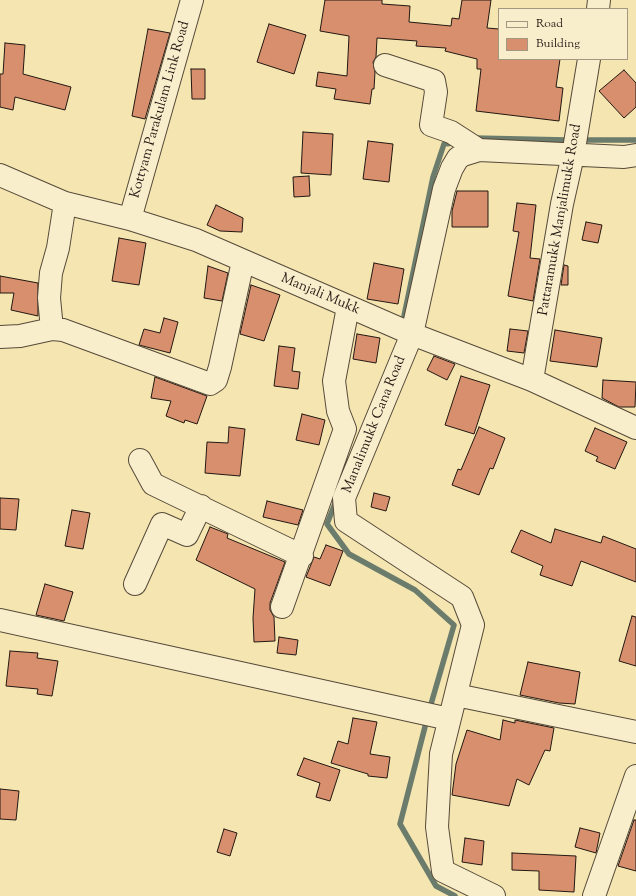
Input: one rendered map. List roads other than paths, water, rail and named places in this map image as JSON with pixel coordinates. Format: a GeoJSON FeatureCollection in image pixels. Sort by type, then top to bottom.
{"type":"FeatureCollection","features":[{"type":"Feature","properties":{"kind":"street","name":"Kottyam Parakulam Link Road"},"geometry":{"type":"LineString","coordinates":[[130,219],[192,0]]}},
{"type":"Feature","properties":{"kind":"street","name":"Pattaramukk Manjalimukk Road"},"geometry":{"type":"LineString","coordinates":[[532,380],[562,204],[573,155],[589,60]]}},
{"type":"Feature","properties":{"kind":"street"},"geometry":{"type":"LineString","coordinates":[[385,65],[434,81],[436,92],[431,125],[450,132],[479,150]]}},
{"type":"Feature","properties":{"kind":"street"},"geometry":{"type":"LineString","coordinates":[[412,334],[444,189],[452,168],[458,158],[479,150],[624,157],[636,155]]}},
{"type":"Feature","properties":{"kind":"street","name":"Manjali Mukk"},"geometry":{"type":"LineString","coordinates":[[0,175],[65,203],[130,219],[196,240],[412,334],[532,380],[636,428]]}},
{"type":"Feature","properties":{"kind":"street"},"geometry":{"type":"LineString","coordinates":[[52,329],[49,298],[51,273],[58,248],[65,203]]}},
{"type":"Feature","properties":{"kind":"street"},"geometry":{"type":"LineString","coordinates":[[0,337],[20,336],[52,329],[63,330],[210,384],[216,380],[220,367],[243,261]]}},
{"type":"Feature","properties":{"kind":"street"},"geometry":{"type":"LineString","coordinates":[[282,607],[302,556],[345,429],[338,411],[334,381],[348,307]]}},
{"type":"Feature","properties":{"kind":"street","name":"Manalimukk Cana Road"},"geometry":{"type":"LineString","coordinates":[[412,334],[344,498],[346,521],[462,597],[473,625],[441,754],[437,827],[443,871],[494,896]]}},
{"type":"Feature","properties":{"kind":"street"},"geometry":{"type":"LineString","coordinates":[[140,460],[153,484],[302,556]]}},
{"type":"Feature","properties":{"kind":"street"},"geometry":{"type":"LineString","coordinates":[[135,584],[162,524],[187,535],[201,506]]}},
{"type":"Feature","properties":{"kind":"street"},"geometry":{"type":"LineString","coordinates":[[0,620],[450,719]]}},
{"type":"Feature","properties":{"kind":"street"},"geometry":{"type":"LineString","coordinates":[[456,695],[636,732]]}},
{"type":"Feature","properties":{"kind":"street"},"geometry":{"type":"LineString","coordinates":[[594,896],[636,776]]}},
{"type":"Feature","properties":{"kind":"waterway"},"geometry":{"type":"LineString","coordinates":[[474,138],[567,140]]}},
{"type":"Feature","properties":{"kind":"waterway"},"geometry":{"type":"LineString","coordinates":[[581,140],[636,140]]}},
{"type":"Feature","properties":{"kind":"waterway"},"geometry":{"type":"LineString","coordinates":[[404,316],[433,177],[444,144],[454,143]]}},
{"type":"Feature","properties":{"kind":"waterway"},"geometry":{"type":"LineString","coordinates":[[336,501],[327,524],[349,554],[415,590],[454,625],[429,711]]}},
{"type":"Feature","properties":{"kind":"waterway"},"geometry":{"type":"LineString","coordinates":[[427,719],[400,824],[436,886],[455,896]]}}]}
